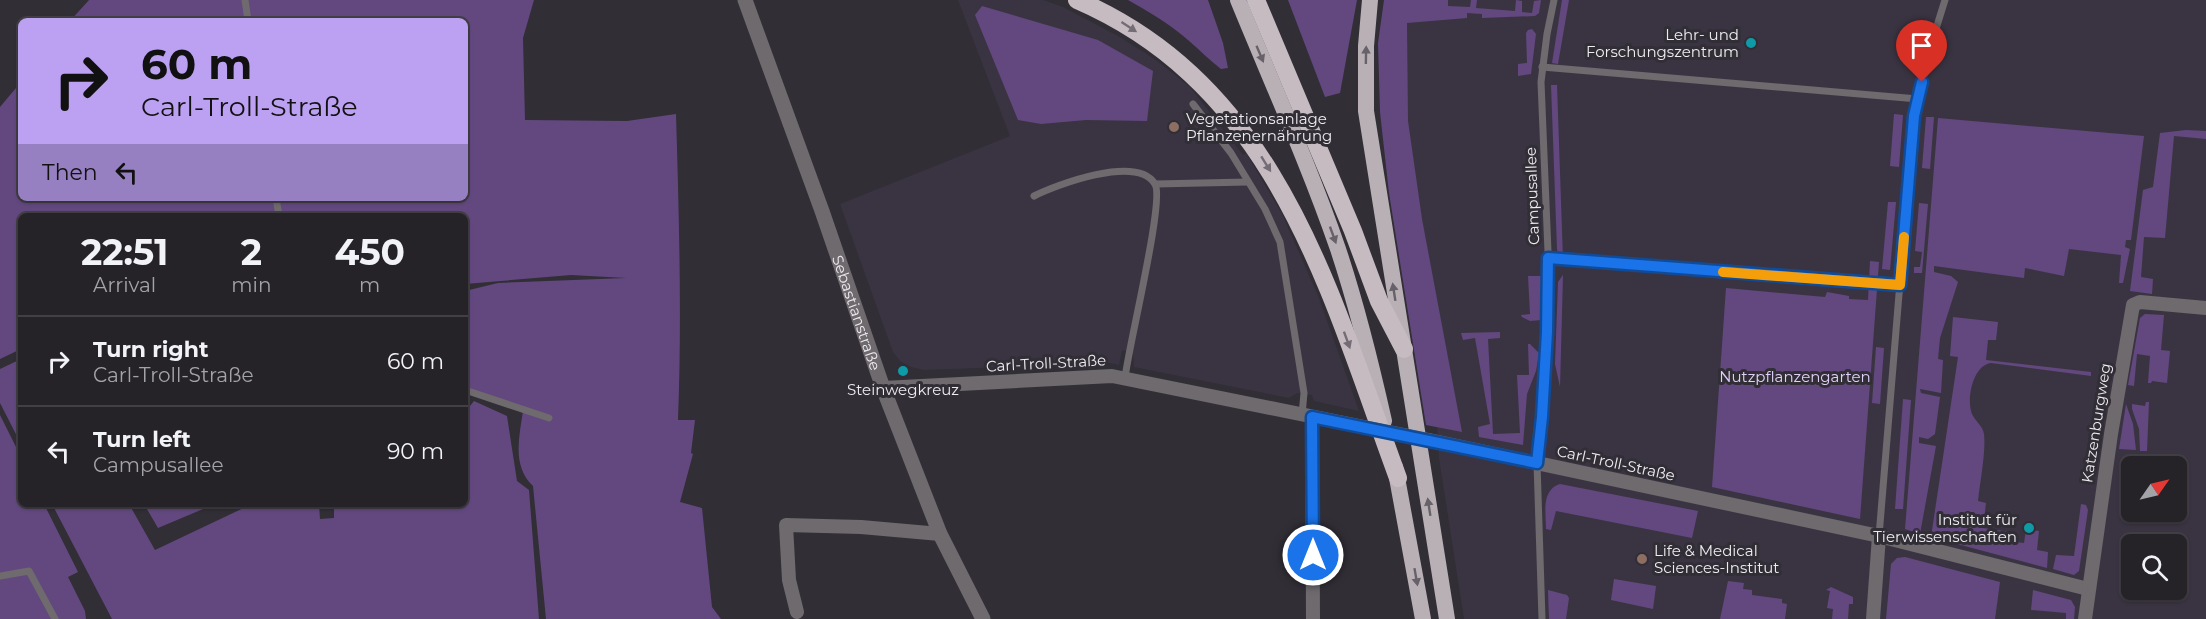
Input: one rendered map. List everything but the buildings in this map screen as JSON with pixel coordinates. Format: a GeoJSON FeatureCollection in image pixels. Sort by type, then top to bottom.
{"type":"FeatureCollection","features":[{"type":"Feature","properties":{"kind":"highway"},"geometry":{"type":"LineString","coordinates":[[1077,0],[1116,19],[1175,59],[1219,102],[1266,163],[1312,253],[1398,478]]}},
{"type":"Feature","properties":{"kind":"highway"},"geometry":{"type":"LineString","coordinates":[[1238,0],[1302,154],[1338,250],[1363,330],[1398,478],[1423,619]]}},
{"type":"Feature","properties":{"kind":"highway"},"geometry":{"type":"LineString","coordinates":[[1256,0],[1353,231],[1379,301],[1404,350]]}},
{"type":"Feature","properties":{"kind":"highway"},"geometry":{"type":"LineString","coordinates":[[1370,0],[1366,46],[1366,111],[1447,619]]}},
{"type":"Feature","properties":{"kind":"street","name":"Sebastianstraße"},"geometry":{"type":"LineString","coordinates":[[746,0],[883,388],[940,534],[983,619]]}},
{"type":"Feature","properties":{"kind":"street","name":"Katzenburgweg"},"geometry":{"type":"LineString","coordinates":[[2085,619],[2110,434],[2133,305],[2140,302],[2206,308]]}},
{"type":"Feature","properties":{"kind":"street","name":"Carl-Troll-Straße"},"geometry":{"type":"LineString","coordinates":[[883,388],[1112,376],[1125,378],[1879,536],[2088,589]]}},
{"type":"Feature","properties":{"kind":"street"},"geometry":{"type":"LineString","coordinates":[[1307,416],[1314,619]]}},
{"type":"Feature","properties":{"kind":"street"},"geometry":{"type":"LineString","coordinates":[[797,612],[789,580],[786,525],[861,527],[940,534]]}},
{"type":"Feature","properties":{"kind":"street"},"geometry":{"type":"LineString","coordinates":[[1873,619],[1879,536]]}},
{"type":"Feature","properties":{"kind":"lane"},"geometry":{"type":"LineString","coordinates":[[245,0],[248,18]]}},
{"type":"Feature","properties":{"kind":"lane","name":"Campusallee"},"geometry":{"type":"LineString","coordinates":[[1542,619],[1537,463],[1547,332],[1548,258],[1541,82],[1554,0]]}},
{"type":"Feature","properties":{"kind":"lane"},"geometry":{"type":"LineString","coordinates":[[1879,536],[1914,116],[1945,0]]}},
{"type":"Feature","properties":{"kind":"lane"},"geometry":{"type":"LineString","coordinates":[[1542,67],[1918,99]]}},
{"type":"Feature","properties":{"kind":"lane"},"geometry":{"type":"LineString","coordinates":[[1193,104],[1231,153],[1265,209],[1280,242],[1307,416]]}},
{"type":"Feature","properties":{"kind":"lane"},"geometry":{"type":"LineString","coordinates":[[1034,196],[1077,179],[1127,171],[1145,176],[1155,184],[1157,193],[1153,233],[1128,352],[1125,378]]}},
{"type":"Feature","properties":{"kind":"lane"},"geometry":{"type":"LineString","coordinates":[[1155,184],[1248,182]]}},
{"type":"Feature","properties":{"kind":"lane"},"geometry":{"type":"LineString","coordinates":[[1548,258],[1900,285]]}},
{"type":"Feature","properties":{"kind":"lane"},"geometry":{"type":"LineString","coordinates":[[468,391],[549,418]]}},
{"type":"Feature","properties":{"kind":"lane"},"geometry":{"type":"LineString","coordinates":[[0,576],[29,571],[55,619]]}},
{"type":"Feature","properties":{"kind":"shaded area"},"geometry":{"type":"Polygon","coordinates":[[[958,0],[1043,0],[1063,7],[1118,36],[1156,60],[1190,87],[1243,155],[1246,153],[1282,214],[1319,298],[1359,411],[1314,401],[1312,395],[1297,393],[1289,398],[1134,367],[1133,353],[1122,350],[1119,365],[1110,363],[924,370],[900,361],[893,352],[840,204],[1010,136],[958,0]]]}},
{"type":"Feature","properties":{"kind":"shaded area"},"geometry":{"type":"Polygon","coordinates":[[[1404,0],[2206,0],[2206,619],[1464,619],[1439,458],[1437,422],[1393,102],[1404,0]]]}},
{"type":"Feature","properties":{"kind":"green space"},"geometry":{"type":"Polygon","coordinates":[[[89,0],[534,0],[523,38],[525,120],[627,121],[676,114],[680,305],[678,420],[695,420],[691,453],[693,454],[680,502],[702,508],[712,607],[721,619],[546,619],[533,486],[526,478],[520,461],[519,441],[523,411],[468,391],[468,290],[498,283],[626,278],[571,275],[468,284],[468,213],[18,213],[18,350],[0,359],[0,107],[18,86],[18,201],[468,201],[468,18],[73,18],[89,0]]]}},
{"type":"Feature","properties":{"kind":"green space"},"geometry":{"type":"Polygon","coordinates":[[[1128,0],[1208,0],[1223,43],[1228,68],[1221,69],[1174,29],[1128,0]]]}},
{"type":"Feature","properties":{"kind":"green space"},"geometry":{"type":"Polygon","coordinates":[[[1288,0],[1357,0],[1340,93],[1325,97],[1288,0]]]}},
{"type":"Feature","properties":{"kind":"green space"},"geometry":{"type":"Polygon","coordinates":[[[1384,0],[1448,0],[1448,6],[1470,7],[1471,0],[1477,0],[1476,8],[1515,11],[1516,0],[1522,1],[1522,12],[1532,13],[1534,1],[1541,0],[1539,13],[1535,16],[1482,18],[1482,14],[1467,13],[1467,18],[1407,23],[1408,121],[1422,219],[1462,432],[1426,425],[1389,193],[1380,112],[1378,43],[1384,0]]]}},
{"type":"Feature","properties":{"kind":"green space"},"geometry":{"type":"Polygon","coordinates":[[[1562,0],[1569,0],[1558,64],[1552,63],[1562,0]]]}},
{"type":"Feature","properties":{"kind":"green space"},"geometry":{"type":"Polygon","coordinates":[[[982,6],[1098,40],[1153,71],[1147,121],[1086,120],[1041,124],[1018,120],[975,15],[982,6]]]}},
{"type":"Feature","properties":{"kind":"green space"},"geometry":{"type":"Polygon","coordinates":[[[1532,29],[1536,34],[1531,74],[1518,76],[1518,64],[1527,63],[1526,33],[1532,29]]]}},
{"type":"Feature","properties":{"kind":"green space"},"geometry":{"type":"Polygon","coordinates":[[[1551,85],[1557,85],[1563,260],[1557,249],[1551,85]]]}},
{"type":"Feature","properties":{"kind":"green space"},"geometry":{"type":"Polygon","coordinates":[[[1894,114],[1903,115],[1899,167],[1890,166],[1894,114]]]}},
{"type":"Feature","properties":{"kind":"green space"},"geometry":{"type":"Polygon","coordinates":[[[1926,117],[1934,117],[1930,169],[1922,168],[1926,117]]]}},
{"type":"Feature","properties":{"kind":"green space"},"geometry":{"type":"Polygon","coordinates":[[[1938,118],[2144,136],[2131,240],[2126,240],[2125,247],[2130,249],[2123,283],[2119,283],[2121,255],[2069,249],[2064,276],[2025,268],[2024,278],[1934,266],[1934,272],[1951,276],[1958,282],[1940,338],[1938,359],[1943,360],[1941,393],[1920,389],[1921,393],[1940,397],[1935,434],[1928,439],[1919,437],[1919,443],[1936,446],[1920,534],[1905,529],[1938,118]]]}},
{"type":"Feature","properties":{"kind":"green space"},"geometry":{"type":"Polygon","coordinates":[[[2186,130],[2206,131],[2206,139],[2174,136],[2165,238],[2144,237],[2141,277],[2153,279],[2152,294],[2130,291],[2143,190],[2153,187],[2160,133],[2186,130]]]}},
{"type":"Feature","properties":{"kind":"green space"},"geometry":{"type":"Polygon","coordinates":[[[1888,202],[1896,202],[1890,270],[1882,269],[1888,202]]]}},
{"type":"Feature","properties":{"kind":"green space"},"geometry":{"type":"Polygon","coordinates":[[[1919,203],[1928,204],[1922,273],[1914,273],[1914,267],[1920,267],[1922,252],[1915,251],[1919,203]]]}},
{"type":"Feature","properties":{"kind":"green space","name":"Nutzpflanzengarten"},"geometry":{"type":"Polygon","coordinates":[[[1870,261],[1879,262],[1860,519],[1712,487],[1726,288],[1825,297],[1827,292],[1849,296],[1849,299],[1868,300],[1870,261]]]}},
{"type":"Feature","properties":{"kind":"green space"},"geometry":{"type":"Polygon","coordinates":[[[1563,275],[1560,387],[1555,364],[1558,282],[1563,275]]]}},
{"type":"Feature","properties":{"kind":"green space"},"geometry":{"type":"Polygon","coordinates":[[[1528,276],[1541,276],[1541,320],[1530,321],[1521,315],[1530,314],[1528,276]]]}},
{"type":"Feature","properties":{"kind":"green space"},"geometry":{"type":"Polygon","coordinates":[[[2145,314],[2164,315],[2161,350],[2170,351],[2167,383],[2152,381],[2148,383],[2150,356],[2137,354],[2134,386],[2128,385],[2140,318],[2145,314]]]}},
{"type":"Feature","properties":{"kind":"green space"},"geometry":{"type":"Polygon","coordinates":[[[1953,317],[1998,322],[1996,340],[1988,340],[1986,360],[2091,372],[2091,376],[1991,363],[1980,370],[1972,384],[1970,408],[1984,434],[1984,458],[1978,501],[1986,503],[1983,528],[2017,533],[2016,542],[2024,543],[2026,529],[2039,531],[2037,550],[2048,552],[2047,568],[1931,537],[1958,357],[1950,356],[1953,317]]]}},
{"type":"Feature","properties":{"kind":"green space"},"geometry":{"type":"Polygon","coordinates":[[[1500,332],[1500,338],[1488,339],[1493,434],[1520,433],[1517,375],[1529,375],[1528,344],[1539,353],[1536,371],[1527,394],[1523,445],[1479,437],[1478,427],[1490,424],[1475,338],[1463,340],[1461,333],[1500,332]]]}},
{"type":"Feature","properties":{"kind":"green space"},"geometry":{"type":"Polygon","coordinates":[[[1876,347],[1884,348],[1880,404],[1872,403],[1876,347]]]}},
{"type":"Feature","properties":{"kind":"green space"},"geometry":{"type":"Polygon","coordinates":[[[18,360],[18,438],[0,403],[0,369],[18,360]]]}},
{"type":"Feature","properties":{"kind":"green space"},"geometry":{"type":"Polygon","coordinates":[[[1903,399],[1911,400],[1903,509],[1895,509],[1903,399]]]}},
{"type":"Feature","properties":{"kind":"green space"},"geometry":{"type":"Polygon","coordinates":[[[474,401],[507,416],[517,481],[529,490],[539,619],[112,619],[54,507],[131,507],[155,550],[246,507],[319,507],[320,519],[334,518],[334,507],[468,507],[468,408],[474,401]]]}},
{"type":"Feature","properties":{"kind":"green space"},"geometry":{"type":"Polygon","coordinates":[[[2146,402],[2149,402],[2147,451],[2140,451],[2139,429],[2132,404],[2145,406],[2146,402]]]}},
{"type":"Feature","properties":{"kind":"green space"},"geometry":{"type":"Polygon","coordinates":[[[2126,404],[2133,424],[2136,450],[2119,449],[2126,404]]]}},
{"type":"Feature","properties":{"kind":"green space"},"geometry":{"type":"Polygon","coordinates":[[[0,415],[18,451],[18,507],[46,507],[78,572],[68,577],[85,611],[86,619],[0,619],[0,415]]]}},
{"type":"Feature","properties":{"kind":"green space"},"geometry":{"type":"Polygon","coordinates":[[[1560,484],[1698,511],[1692,538],[1556,511],[1551,530],[1546,529],[1547,497],[1554,487],[1560,484]]]}},
{"type":"Feature","properties":{"kind":"green space"},"geometry":{"type":"Polygon","coordinates":[[[2081,504],[2086,505],[2088,510],[2079,571],[2074,575],[2053,569],[2056,555],[2074,556],[2081,504]]]}},
{"type":"Feature","properties":{"kind":"green space"},"geometry":{"type":"Polygon","coordinates":[[[146,507],[208,507],[158,528],[146,507]]]}},
{"type":"Feature","properties":{"kind":"green space"},"geometry":{"type":"Polygon","coordinates":[[[1905,557],[2000,582],[1995,619],[1886,619],[1891,564],[1897,558],[1905,557]]]}},
{"type":"Feature","properties":{"kind":"green space"},"geometry":{"type":"Polygon","coordinates":[[[1614,579],[1656,586],[1653,609],[1611,600],[1614,579]]]}},
{"type":"Feature","properties":{"kind":"green space"},"geometry":{"type":"Polygon","coordinates":[[[1728,581],[1744,583],[1743,589],[1752,590],[1752,595],[1782,599],[1782,603],[1787,604],[1785,619],[1720,619],[1728,581]]]}},
{"type":"Feature","properties":{"kind":"green space"},"geometry":{"type":"Polygon","coordinates":[[[1831,587],[1853,597],[1853,604],[1849,604],[1848,619],[1832,619],[1833,609],[1827,608],[1830,591],[1826,590],[1831,587]]]}},
{"type":"Feature","properties":{"kind":"green space"},"geometry":{"type":"Polygon","coordinates":[[[1548,590],[1567,595],[1569,598],[1566,619],[1549,619],[1548,590]]]}},
{"type":"Feature","properties":{"kind":"green space"},"geometry":{"type":"Polygon","coordinates":[[[2033,590],[2071,600],[2075,607],[2074,619],[2066,619],[2066,613],[2031,610],[2033,590]]]}},
{"type":"Feature","properties":{"kind":"slow traffic"},"geometry":{"type":"LineString","coordinates":[[1723,272],[1900,285],[1904,237]]}},
{"type":"Feature","properties":{"kind":"place","name":"Lehr- und Forschungszentrum"},"geometry":{"type":"Point","coordinates":[1751,43]}},
{"type":"Feature","properties":{"kind":"place","name":"Vegetationsanlage Pflanzenernährung"},"geometry":{"type":"Point","coordinates":[1174,127]}},
{"type":"Feature","properties":{"kind":"place","name":"Steinwegkreuz"},"geometry":{"type":"Point","coordinates":[903,371]}},
{"type":"Feature","properties":{"kind":"place","name":"Institut für Tierwissenschaften"},"geometry":{"type":"Point","coordinates":[2029,528]}},
{"type":"Feature","properties":{"kind":"place","name":"Life & Medical Sciences-Institut"},"geometry":{"type":"Point","coordinates":[1642,559]}},
{"type":"Feature","properties":{"kind":"route"},"geometry":{"type":"LineString","coordinates":[[1313,555],[1312,417],[1537,463],[1547,332],[1548,258],[1900,285],[1914,116],[1922,82]]}}]}
